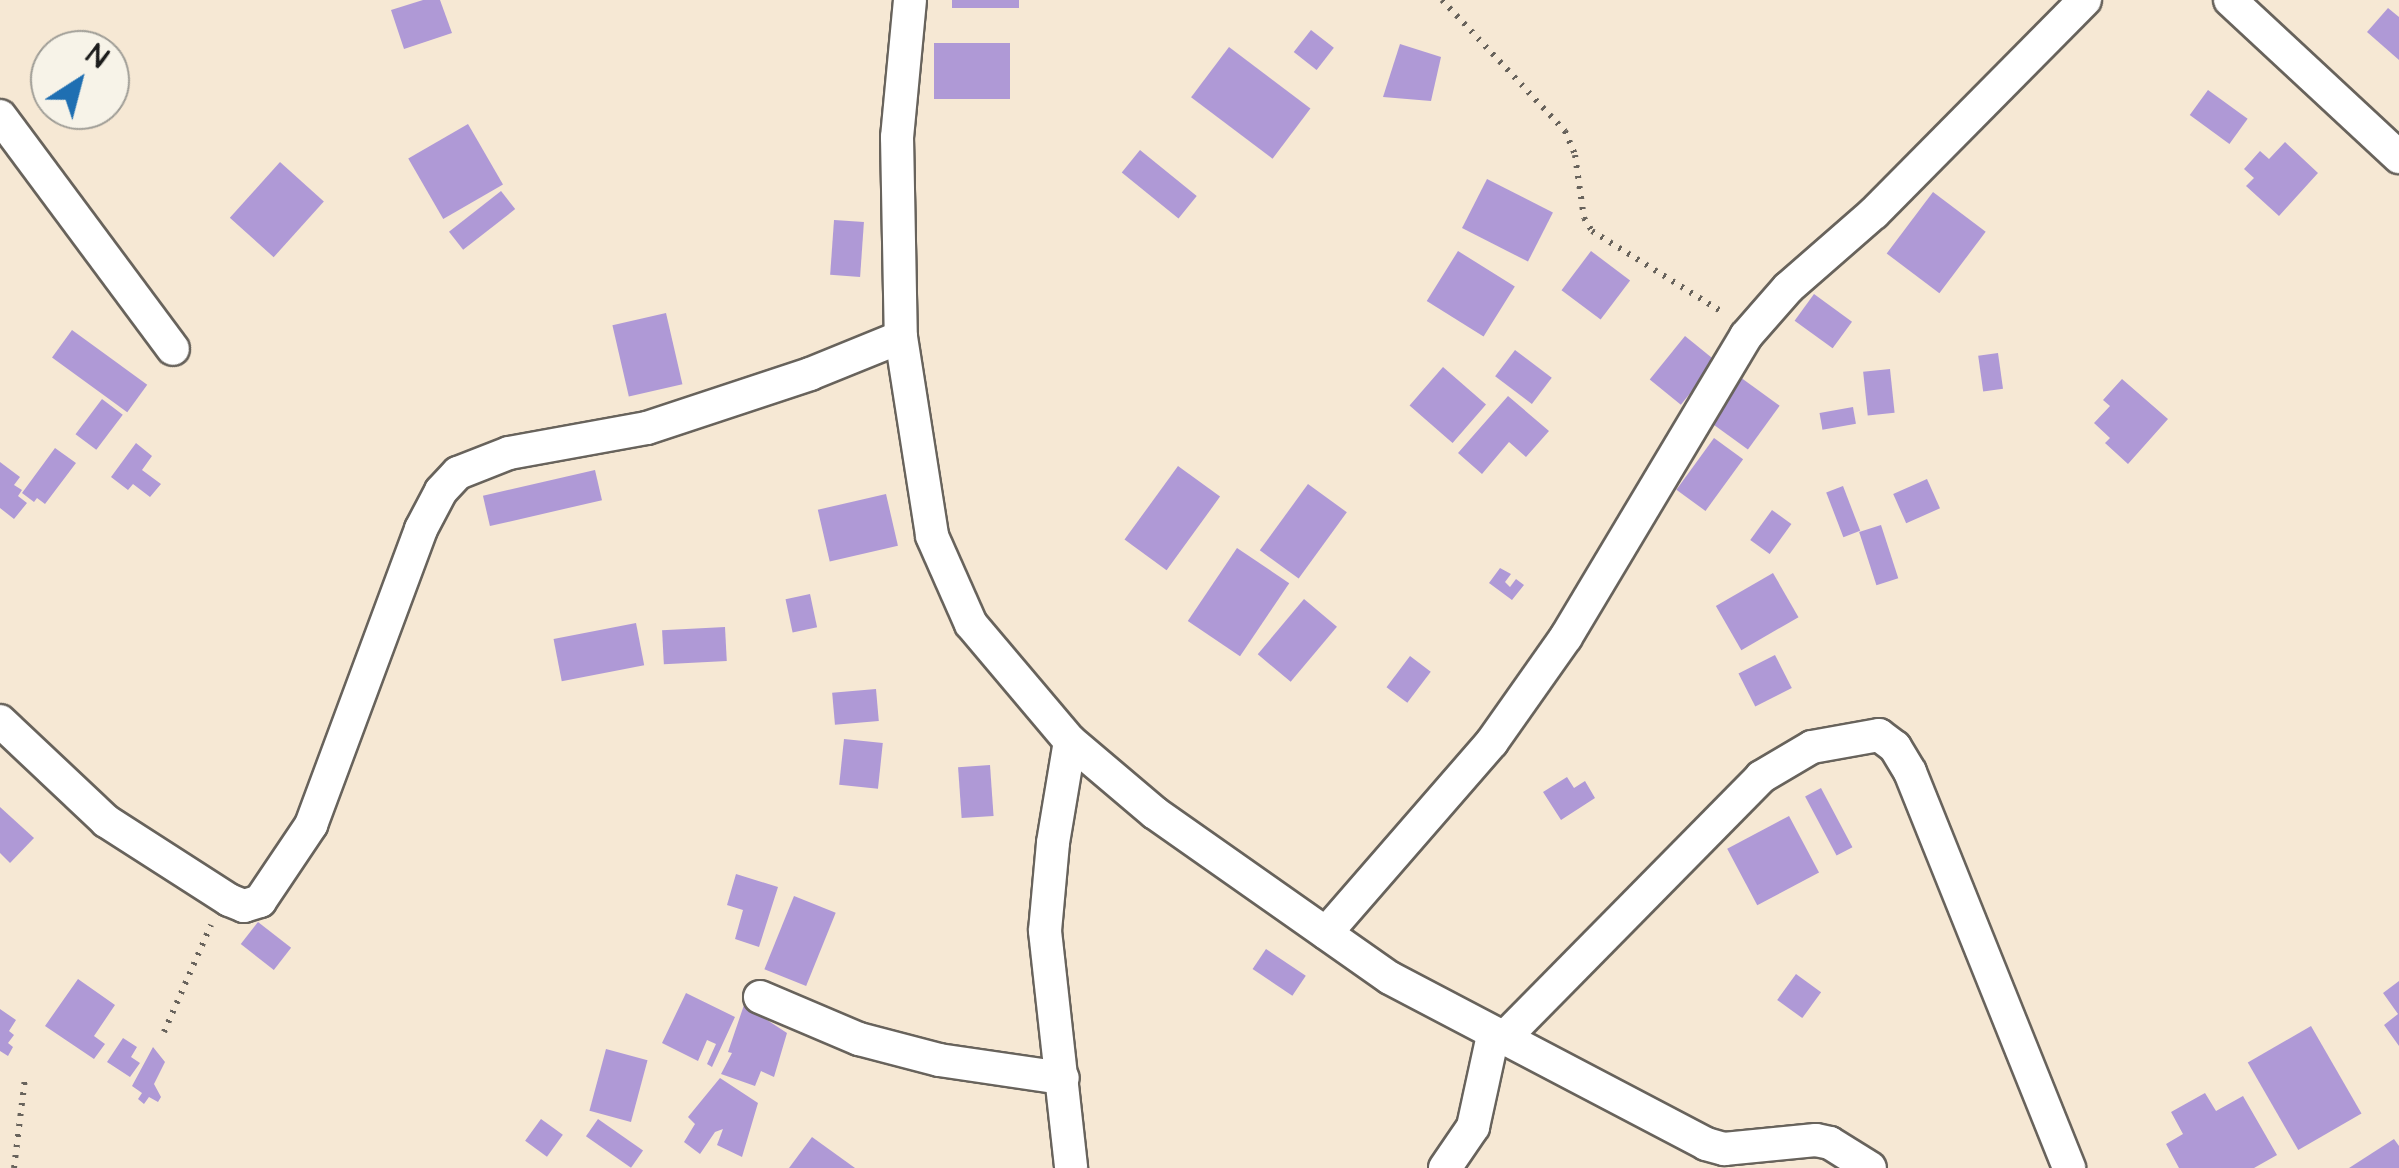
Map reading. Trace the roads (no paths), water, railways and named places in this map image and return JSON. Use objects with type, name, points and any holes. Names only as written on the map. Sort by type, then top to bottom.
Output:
[{"type":"street","points":[[910,0],[897,137],[901,337],[932,536],[971,624],[1070,741],[1155,813],[1390,978],[1706,1144],[1724,1149],[1816,1140],[1830,1143],[1870,1168]]},
{"type":"street","points":[[1326,933],[1492,742],[1566,637],[1648,493],[1751,331],[1788,288],[1874,213],[2084,0]]},
{"type":"street","points":[[2230,0],[2399,156]]},
{"type":"street","points":[[0,116],[173,349]]},
{"type":"street","points":[[0,721],[106,820],[224,896],[244,906],[260,901],[311,825],[421,530],[440,491],[458,473],[509,454],[647,428],[810,374],[901,337]]},
{"type":"street","points":[[1445,1168],[1473,1127],[1498,1037],[1761,777],[1812,747],[1879,735],[1895,746],[1910,772],[2070,1168]]},
{"type":"street","points":[[1070,741],[1052,843],[1045,931],[1071,1168]]},
{"type":"street","points":[[760,997],[860,1039],[908,1052],[1064,1078]]}]
